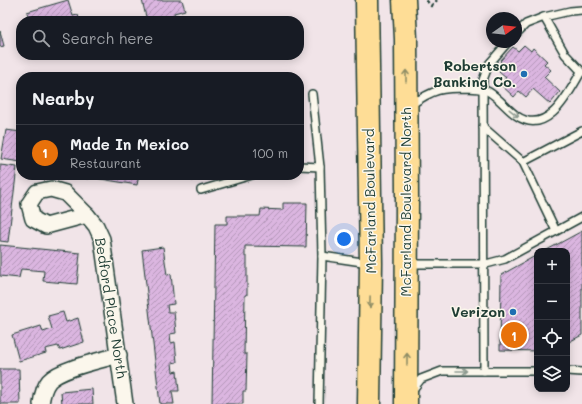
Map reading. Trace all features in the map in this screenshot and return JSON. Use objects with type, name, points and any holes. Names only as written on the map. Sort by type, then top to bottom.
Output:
[{"type":"highway","points":[[359,0],[368,29]]},
{"type":"highway","name":"McFarland Boulevard","points":[[367,0],[371,263],[369,403]]},
{"type":"highway","name":"McFarland Boulevard North","points":[[404,0],[406,39],[406,401]]},
{"type":"highway","points":[[406,39],[418,3],[421,0]]},
{"type":"street","name":"Bedford Place North","points":[[87,215],[96,226],[102,239],[125,404]]},
{"type":"street","points":[[41,404],[42,395],[50,381],[62,373],[119,355]]},
{"type":"lane","points":[[522,28],[526,24],[544,17],[582,10]]},
{"type":"lane","points":[[406,108],[426,94],[445,88],[483,89],[490,92],[518,116],[528,121],[539,120],[552,114],[565,100],[582,72],[565,54],[544,17]]},
{"type":"lane","points":[[484,371],[483,80],[489,64],[503,48]]},
{"type":"lane","points":[[312,94],[320,167],[322,256],[318,404]]},
{"type":"lane","points":[[483,127],[522,162],[556,231]]},
{"type":"lane","points":[[522,162],[582,131]]},
{"type":"lane","points":[[304,166],[320,167]]},
{"type":"lane","points":[[201,190],[235,180]]},
{"type":"lane","points":[[406,264],[484,264],[505,259],[582,217]]},
{"type":"lane","points":[[322,256],[371,263]]},
{"type":"lane","points":[[406,401],[421,378],[442,371],[534,371]]},
{"type":"lane","points":[[570,372],[582,372]]},
{"type":"path","points":[[426,0],[431,6],[436,0]]},
{"type":"building","points":[[68,0],[73,16],[28,16],[27,12]]},
{"type":"building","points":[[142,0],[182,0],[185,10],[174,13],[175,16],[146,16]]},
{"type":"building","points":[[0,31],[4,46],[0,47]]},
{"type":"building","name":"Robertson Banking Co.","points":[[524,45],[531,51],[533,48],[547,61],[544,64],[551,70],[544,77],[560,92],[550,104],[533,89],[526,97],[519,91],[514,97],[500,84],[506,78],[499,72],[504,66],[500,61],[512,48],[518,51]]},
{"type":"building","points":[[6,130],[16,131],[16,161],[1,159]]},
{"type":"building","points":[[0,165],[16,167],[16,175],[8,242],[0,241]]},
{"type":"building","points":[[107,180],[138,180],[137,185]]},
{"type":"building","points":[[283,203],[307,203],[306,247],[245,246],[245,257],[247,257],[244,354],[247,354],[246,391],[243,391],[243,404],[212,404],[215,224],[227,224],[227,216],[260,216],[261,209],[283,210]]},
{"type":"building","points":[[582,231],[582,335],[570,341],[570,248],[551,248]]},
{"type":"building","points":[[0,245],[80,253],[77,284],[43,281],[44,271],[21,269],[19,278],[0,276]]},
{"type":"building","points":[[163,247],[167,275],[171,274],[174,304],[167,305],[168,312],[174,312],[176,333],[170,334],[171,343],[175,342],[177,362],[172,363],[173,372],[177,371],[179,391],[172,391],[174,404],[160,404],[142,250]]},
{"type":"building","points":[[534,257],[534,351],[500,350],[501,275]]},
{"type":"building","points":[[63,312],[66,322],[78,318],[84,342],[60,350],[58,346],[45,349],[46,353],[19,361],[12,335],[41,326],[43,332],[52,329],[48,316]]},
{"type":"building","points":[[0,369],[19,369],[20,404],[0,404]]},
{"type":"building","points":[[92,389],[93,404],[62,404],[61,392]]},
{"type":"place","name":"Robertson Banking Co.","points":[[524,74]]},
{"type":"place","name":"Verizon","points":[[513,312]]},
{"type":"place","name":"Made In Mexico","points":[[514,335]]}]
